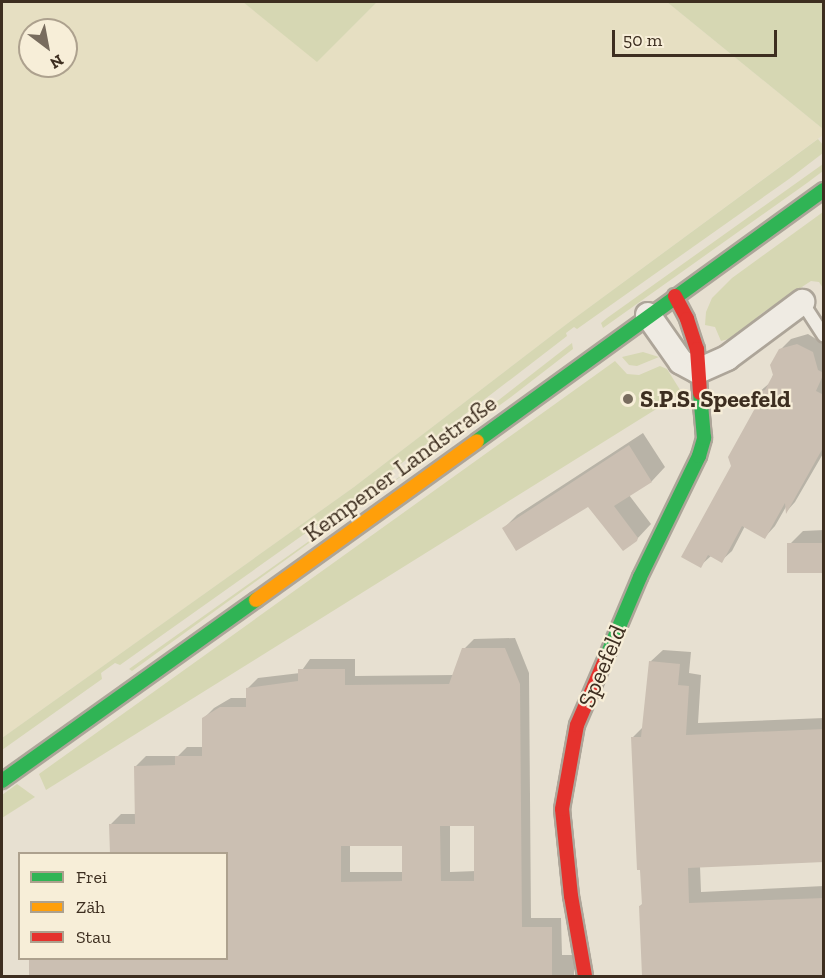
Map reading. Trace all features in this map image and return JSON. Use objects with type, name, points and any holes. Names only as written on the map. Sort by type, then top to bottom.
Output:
[{"type":"street","name":"Kempener Landstraße","points":[[2,781],[388,506],[648,315],[824,190]]},
{"type":"street","name":"Speefeld","points":[[585,976],[571,896],[562,809],[577,725],[640,577],[699,456],[704,438],[703,397],[697,349],[687,319],[675,296]]},
{"type":"street","points":[[648,315],[681,362],[698,371],[727,358],[802,302]]},
{"type":"lane","points":[[802,302],[824,336]]},
{"type":"shaded area","points":[[2,2],[243,2],[317,61],[377,2],[667,2],[823,129],[823,135],[568,323],[354,487],[2,738]]},
{"type":"green space","points":[[243,2],[377,2],[317,62]]},
{"type":"green space","points":[[667,2],[823,2],[823,129]]},
{"type":"green space","points":[[818,139],[823,145],[823,153],[789,179],[577,329],[574,327],[566,333],[567,336],[372,486],[120,665],[115,663],[101,673],[102,679],[2,750],[2,738],[354,487],[568,323]]},
{"type":"green space","points":[[823,164],[823,171],[807,183],[603,328],[601,323],[607,318]]},
{"type":"green space","points":[[823,212],[823,288],[819,282],[811,281],[761,314],[737,337],[721,341],[715,327],[705,325],[706,312],[712,298],[732,278]]},
{"type":"green space","points":[[572,343],[573,349],[511,397],[132,671],[129,669],[402,475]]},
{"type":"green space","points":[[643,352],[659,357],[637,366],[629,365],[622,357]]},
{"type":"green space","points":[[615,361],[627,374],[639,375],[660,366],[667,369],[682,393],[46,790],[39,774]]},
{"type":"green space","points":[[17,784],[35,797],[2,818],[2,795]]},
{"type":"building","points":[[797,344],[813,352],[818,370],[824,373],[816,391],[824,395],[824,446],[786,514],[785,503],[765,539],[742,526],[722,563],[708,555],[701,568],[681,557],[731,466],[728,457],[759,401],[757,392],[765,390],[773,375],[770,365],[779,349]]},
{"type":"building","points":[[629,445],[652,482],[614,506],[638,538],[637,541],[623,551],[588,507],[516,551],[502,528]]},
{"type":"building","points":[[787,543],[824,543],[824,573],[787,573]]},
{"type":"building","points":[[462,648],[505,648],[520,684],[522,927],[552,927],[552,976],[29,976],[29,960],[228,960],[228,852],[110,852],[109,824],[135,824],[134,766],[175,765],[175,756],[202,756],[202,718],[220,707],[246,707],[246,688],[298,681],[298,669],[345,669],[345,685],[449,684]],"holes":[[[440,826],[474,826],[474,881],[441,881]],[[341,846],[402,846],[402,881],[341,882]]]},
{"type":"building","points":[[649,661],[680,664],[678,685],[689,686],[686,735],[824,729],[824,862],[688,868],[689,903],[824,898],[824,976],[642,976],[639,906],[642,905],[640,870],[637,870],[631,737],[641,737]]},
{"type":"traffic: fast","points":[[477,441],[824,190]]},
{"type":"traffic: fast","points":[[605,660],[640,577],[699,456],[704,438],[700,393]]},
{"type":"traffic: fast","points":[[2,781],[256,600]]},
{"type":"traffic: slow","points":[[256,600],[477,441]]},
{"type":"traffic: jam","points":[[675,296],[687,319],[697,349],[700,393]]},
{"type":"traffic: jam","points":[[585,976],[571,896],[562,809],[577,725],[605,660]]},
{"type":"place","name":"S.P.S. Speefeld","points":[[628,399]]}]
